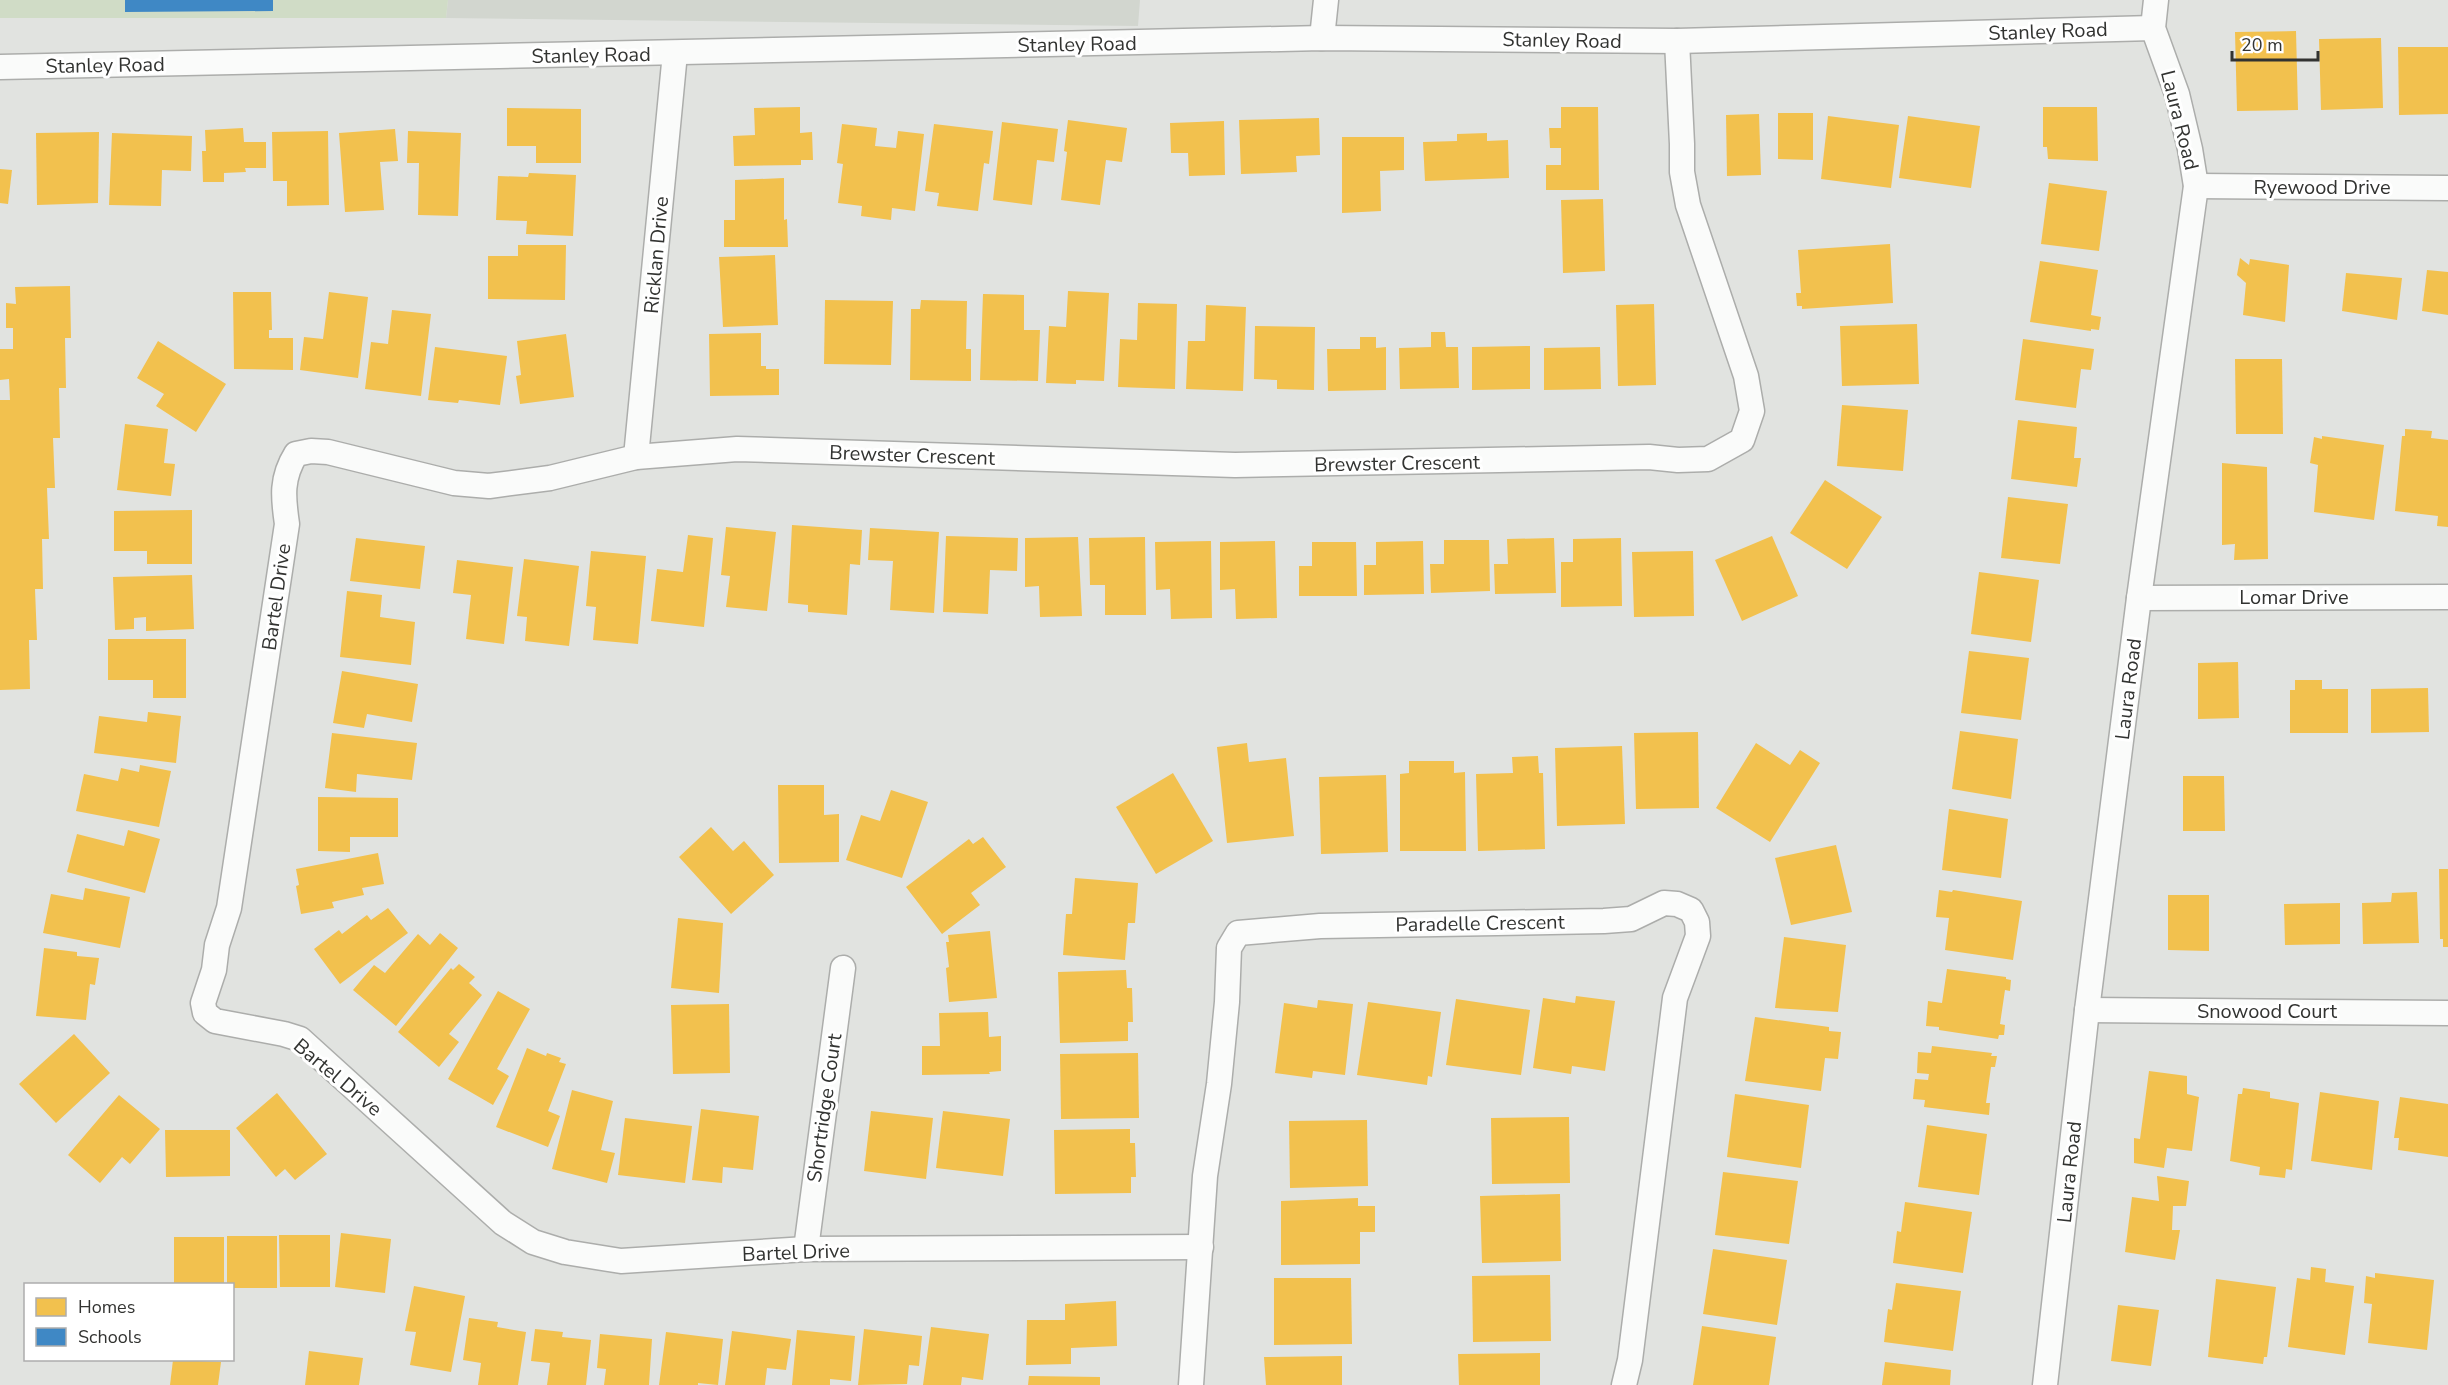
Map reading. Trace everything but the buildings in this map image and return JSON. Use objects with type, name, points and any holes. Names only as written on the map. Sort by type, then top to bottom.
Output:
[{"type":"street","points":[[1322,38],[1326,0]]},
{"type":"street","name":"Laura Road","points":[[2045,1385],[2087,1010],[2139,598],[2196,186],[2177,94],[2153,28],[2156,0]]},
{"type":"street","name":"Stanley Road","points":[[0,67],[1322,38],[1677,41],[2153,28]]},
{"type":"street","name":"Brewster Crescent","points":[[636,457],[737,449],[1235,465],[1648,457],[1678,460],[1708,459],[1742,440],[1752,411],[1746,376],[1688,205],[1682,172],[1677,41]]},
{"type":"street","name":"Ricklan Drive","points":[[636,457],[675,53]]},
{"type":"street","name":"Ryewood Drive","points":[[2196,186],[2448,188]]},
{"type":"street","name":"Bartel Drive","points":[[636,457],[550,478],[489,486],[454,483],[328,452],[310,451],[296,454],[286,470],[284,491],[287,524],[230,908],[203,1003],[205,1013],[216,1021],[300,1039],[503,1223],[533,1242],[565,1252],[621,1261],[806,1249],[1201,1247]]},
{"type":"street","name":"Lomar Drive","points":[[2139,598],[2448,597]]},
{"type":"street","name":"Paradelle Crescent","points":[[1191,1385],[1205,1176],[1219,1084],[1227,1002],[1229,948],[1238,933],[1320,926],[1604,921],[1630,919],[1664,903],[1677,904],[1691,910],[1697,922],[1698,936],[1675,998],[1630,1360],[1624,1385]]},
{"type":"street","name":"Shortridge Court","points":[[806,1249],[843,968]]},
{"type":"street","name":"Snowood Court","points":[[2087,1010],[2448,1013]]},
{"type":"shaded area","points":[[448,0],[1140,0],[1138,26],[446,18]]},
{"type":"green space","points":[[0,0],[448,0],[446,18],[0,18]]}]
